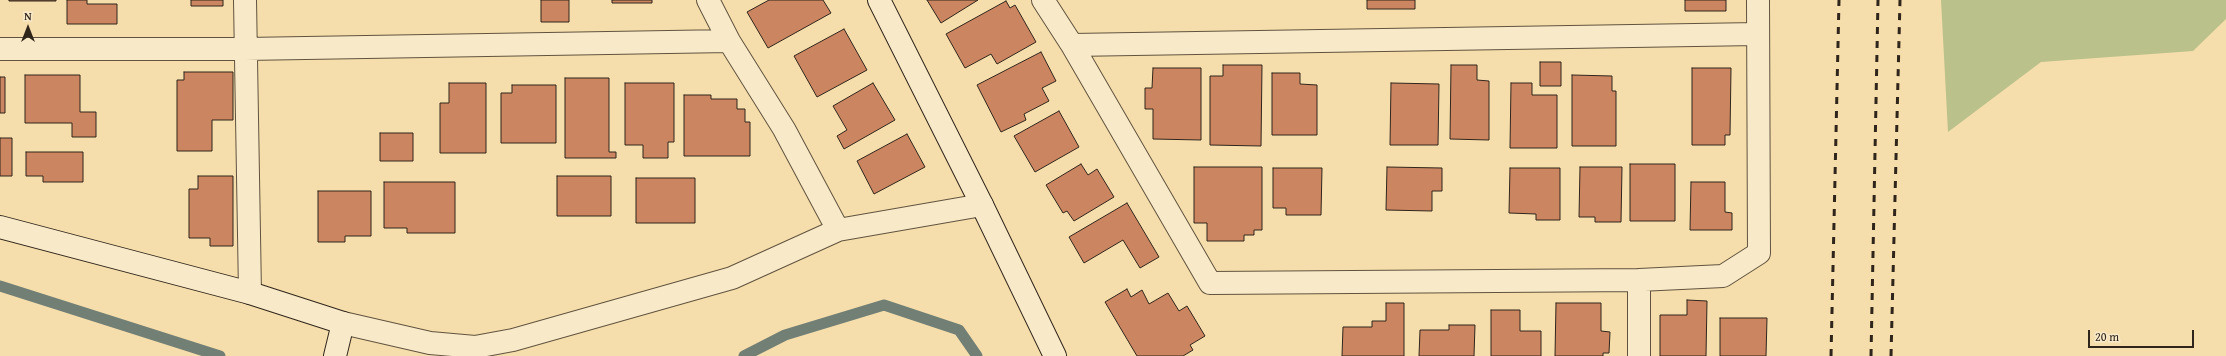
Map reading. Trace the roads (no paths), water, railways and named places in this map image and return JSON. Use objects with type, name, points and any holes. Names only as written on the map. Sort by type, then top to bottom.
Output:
[{"type":"street","points":[[245,0],[250,293]]},
{"type":"street","points":[[708,0],[729,41],[784,129],[838,230]]},
{"type":"street","points":[[879,0],[982,205],[1055,356]]},
{"type":"street","points":[[1043,0],[1072,45],[1210,283],[1640,280],[1723,276],[1758,253],[1758,0]]},
{"type":"street","points":[[1072,45],[1757,34]]},
{"type":"street","points":[[0,49],[245,49],[729,41]]},
{"type":"street","points":[[0,227],[250,293],[343,323],[430,343],[475,347],[513,340],[732,278],[838,230],[982,205]]},
{"type":"street","points":[[1639,356],[1640,280]]},
{"type":"street","points":[[334,356],[343,323]]},
{"type":"waterway","points":[[0,286],[220,356]]},
{"type":"waterway","points":[[744,356],[785,335],[884,305],[959,330],[977,356]]},
{"type":"railway","points":[[1831,356],[1839,0]]},
{"type":"railway","points":[[1871,356],[1878,0]]},
{"type":"railway","points":[[1891,356],[1900,0]]}]
